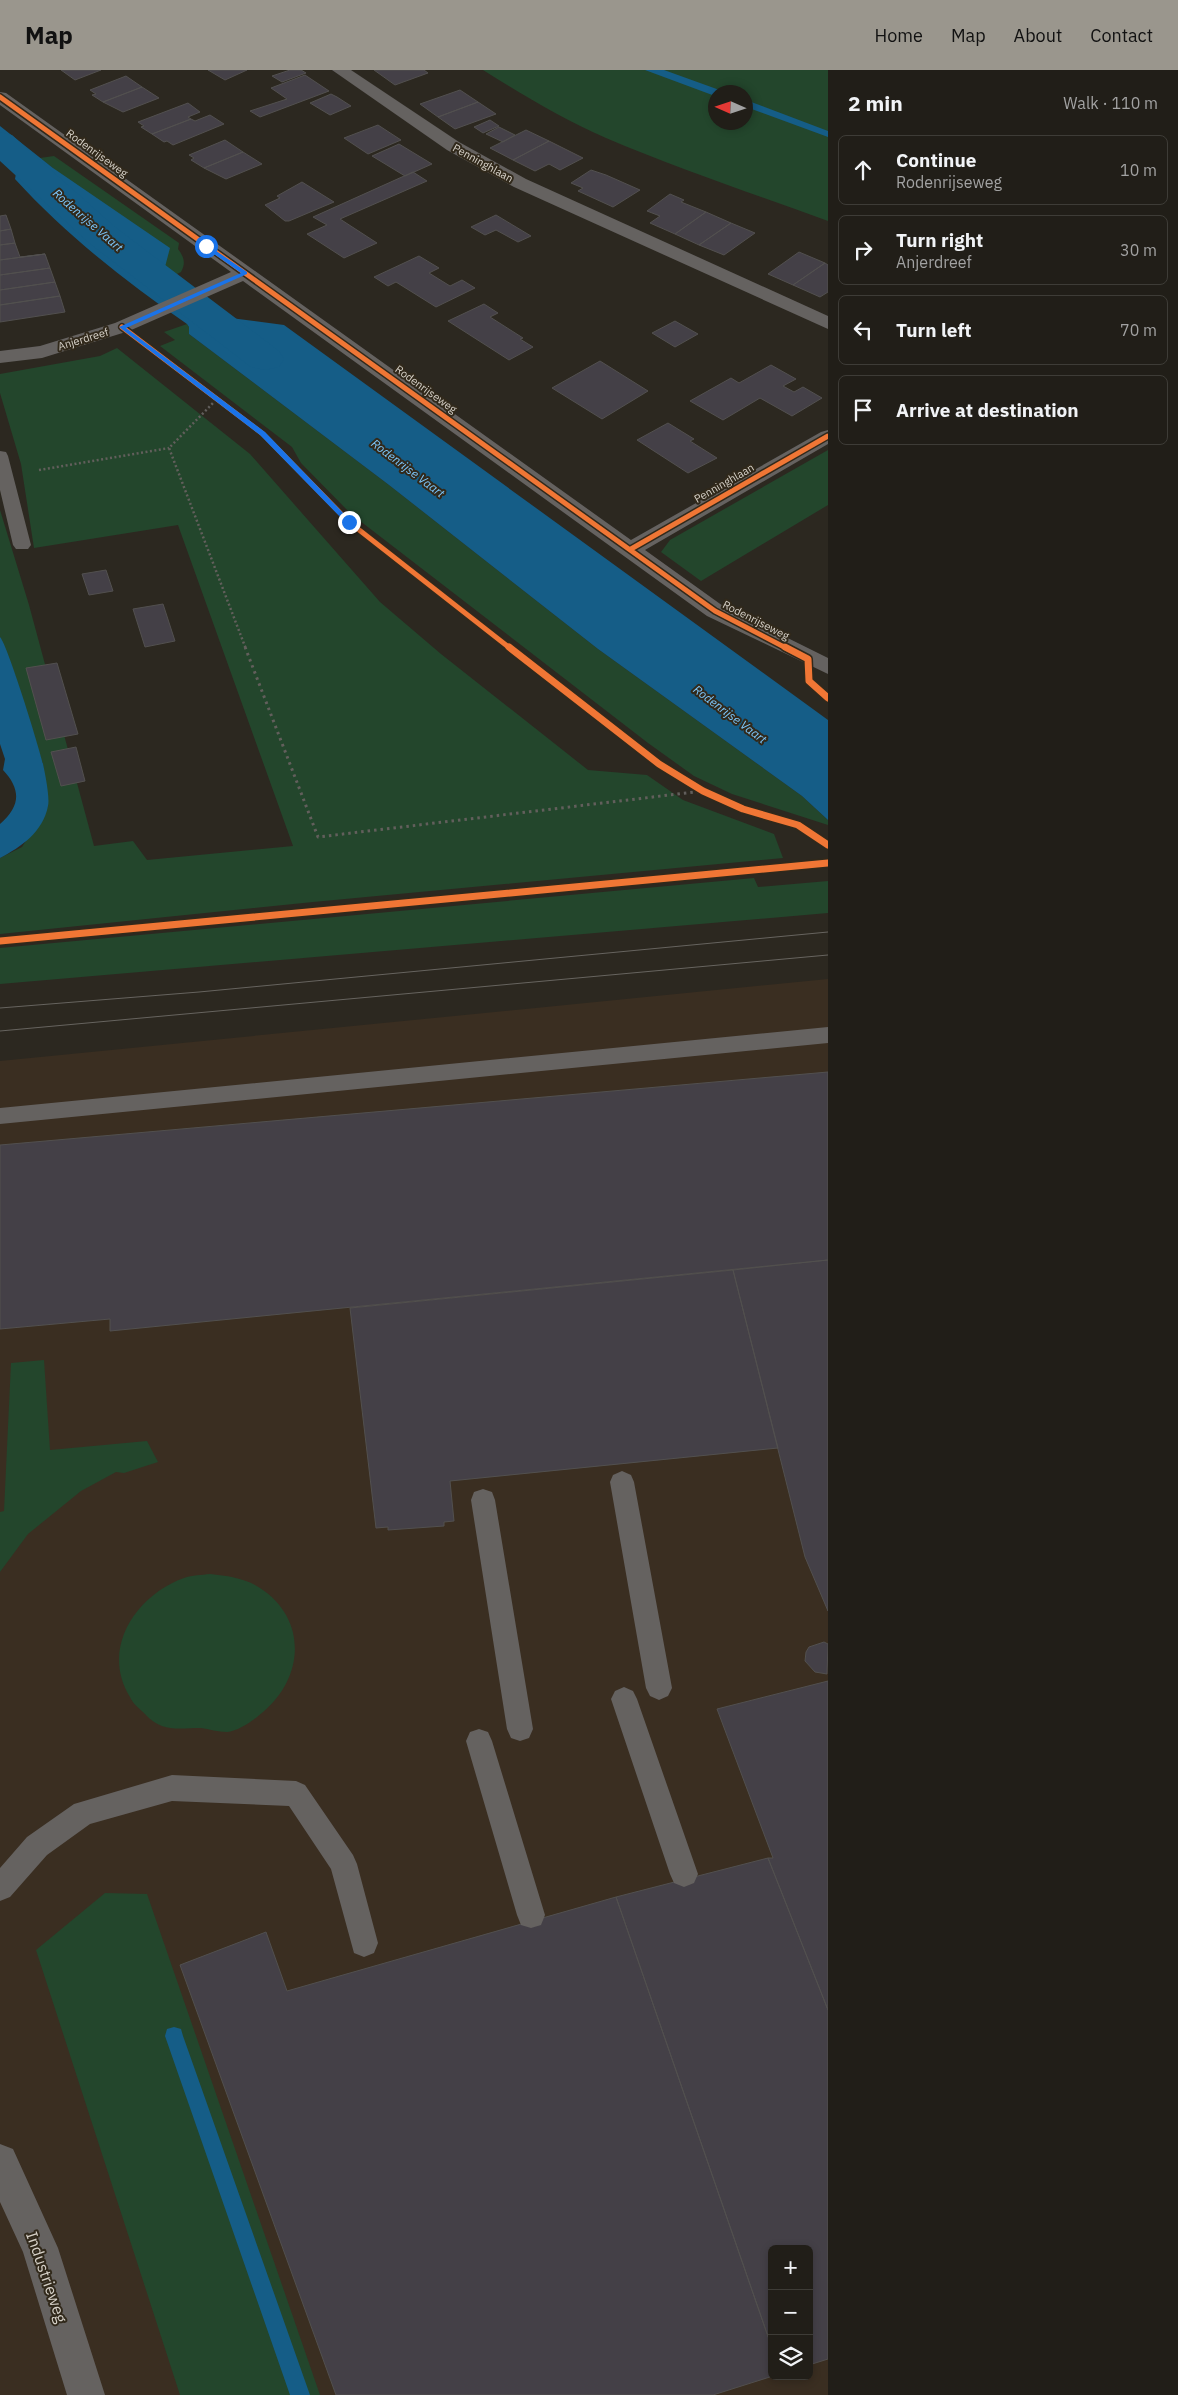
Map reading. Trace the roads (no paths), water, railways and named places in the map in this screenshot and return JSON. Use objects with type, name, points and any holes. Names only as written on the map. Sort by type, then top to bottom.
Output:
[{"type":"street","name":"Penninghlaan","points":[[340,70],[453,146],[520,183],[828,323]]},
{"type":"street","name":"Rodenrijseweg","points":[[0,97],[715,611],[828,667]]},
{"type":"street","name":"Anjerdreef","points":[[0,357],[42,352],[122,327],[245,273]]},
{"type":"street","name":"Penninghlaan","points":[[631,549],[828,436]]},
{"type":"street","name":"Industrieweg","points":[[0,2162],[40,2248],[86,2395]]},
{"type":"lane","points":[[0,456],[22,546]]},
{"type":"lane","points":[[0,1116],[828,1035]]},
{"type":"lane","points":[[622,1482],[659,1688]]},
{"type":"lane","points":[[483,1500],[520,1729]]},
{"type":"lane","points":[[624,1699],[684,1874]]},
{"type":"lane","points":[[479,1741],[531,1915]]},
{"type":"lane","points":[[0,1888],[37,1846],[83,1813],[172,1788],[296,1794],[343,1864],[364,1944]]},
{"type":"water","points":[[645,70],[664,70],[708,86],[708,93]]},
{"type":"water","points":[[753,103],[828,131],[828,137],[753,110]]},
{"type":"water","points":[[0,126],[53,168],[170,248],[161,282],[207,315],[284,325],[828,720],[828,820],[802,796],[598,649],[389,485],[189,334],[187,324],[97,256],[34,200],[15,179],[17,168],[7,159],[0,158]]},
{"type":"water","points":[[0,637],[16,677],[36,738],[45,773],[48,806],[41,824],[30,838],[0,858],[0,824],[12,811],[16,797],[13,784],[3,770],[5,759],[0,744]]},
{"type":"waterway","name":"Rodenrijse Vaart","points":[[0,142],[102,235],[265,359]]},
{"type":"waterway","points":[[174,2036],[300,2395]]},
{"type":"tram line","points":[[0,1008],[199,992],[828,932]]},
{"type":"tram line","points":[[0,1031],[828,955]]}]
